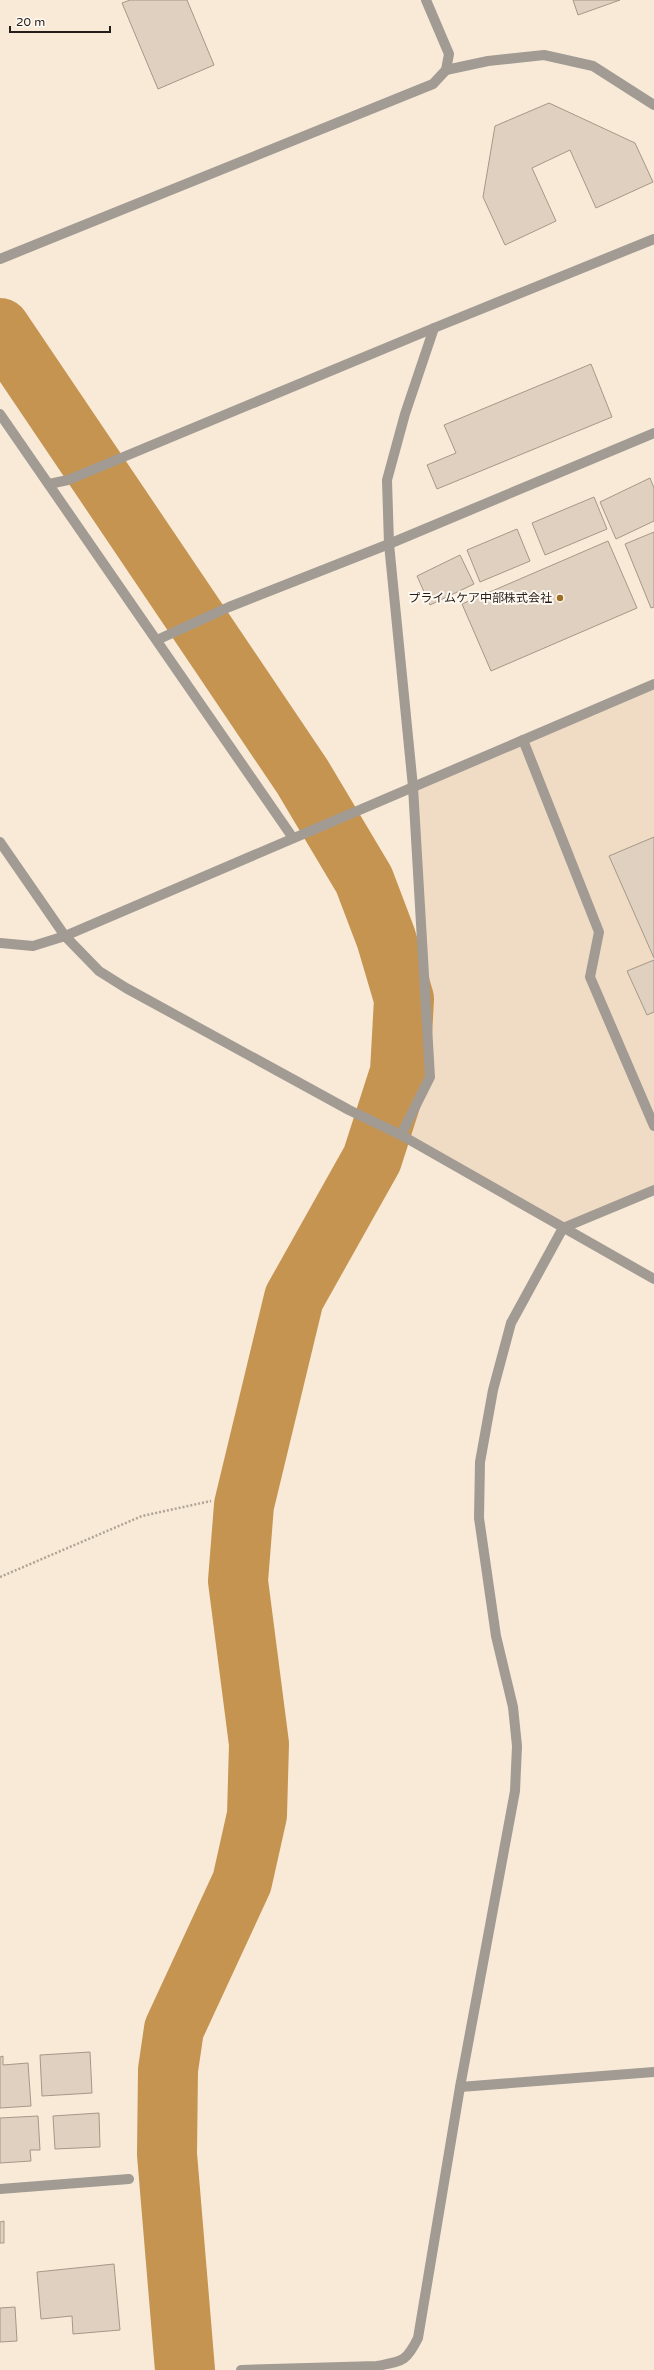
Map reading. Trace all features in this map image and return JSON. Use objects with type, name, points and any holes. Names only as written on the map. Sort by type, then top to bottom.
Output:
[{"type":"street","points":[[0,259],[433,84],[446,70],[449,54],[426,0]]},
{"type":"street","points":[[446,70],[488,61],[544,54],[593,66],[654,106]]},
{"type":"street","points":[[49,484],[68,480],[117,458],[654,239]]},
{"type":"street","points":[[400,1134],[430,1076],[413,787],[389,544],[387,480],[405,414],[434,328]]},
{"type":"street","points":[[0,414],[294,838]]},
{"type":"street","points":[[157,640],[230,607],[389,544],[654,433]]},
{"type":"street","points":[[0,943],[33,946],[65,936],[304,833],[356,813],[413,787],[654,684]]},
{"type":"street","points":[[523,740],[599,932],[590,977],[653,1123]]},
{"type":"street","points":[[0,842],[65,936],[98,971],[126,988],[349,1110],[400,1134],[654,1279]]},
{"type":"street","points":[[241,2370],[377,2366],[396,2363],[409,2356],[418,2338],[424,2316],[460,2087],[515,1791],[517,1746],[513,1707],[496,1636],[479,1518],[480,1462],[494,1390],[511,1323],[563,1228],[654,1190]]},
{"type":"street","points":[[460,2087],[654,2072]]},
{"type":"street","points":[[0,2190],[129,2179]]},
{"type":"path","points":[[0,1577],[142,1516],[211,1500]]},
{"type":"shaded area","points":[[654,684],[654,1190],[563,1228],[401,1135],[430,1076],[413,787]]},
{"type":"building","points":[[130,0],[187,0],[214,65],[158,89],[122,3]]},
{"type":"building","points":[[573,0],[620,0],[578,15]]},
{"type":"building","points":[[549,103],[635,143],[653,182],[596,208],[570,150],[532,168],[556,221],[505,245],[483,197],[495,126]]},
{"type":"building","points":[[591,364],[612,417],[437,489],[427,465],[456,453],[444,425]]},
{"type":"building","points":[[650,478],[654,488],[654,521],[616,539],[600,502]]},
{"type":"building","points":[[594,497],[607,529],[545,555],[532,523]]},
{"type":"building","points":[[517,529],[530,561],[480,582],[467,550]]},
{"type":"building","points":[[654,532],[654,607],[651,608],[625,544]]},
{"type":"building","points":[[608,541],[637,608],[491,671],[462,604]]},
{"type":"building","points":[[460,555],[474,584],[430,605],[417,576]]},
{"type":"building","points":[[654,837],[654,958],[609,856]]},
{"type":"building","points":[[654,960],[654,1012],[647,1015],[627,971]]},
{"type":"building","points":[[90,2052],[92,2093],[42,2096],[40,2055]]},
{"type":"building","points":[[3,2056],[3,2065],[28,2063],[31,2106],[0,2108],[0,2057]]},
{"type":"building","points":[[99,2113],[100,2147],[55,2149],[53,2116]]},
{"type":"building","points":[[38,2116],[40,2150],[30,2150],[31,2161],[0,2163],[0,2118]]},
{"type":"building","points":[[4,2221],[4,2243],[0,2243],[0,2222]]},
{"type":"building","points":[[114,2264],[120,2330],[73,2334],[72,2316],[41,2319],[37,2272]]},
{"type":"building","points":[[15,2307],[17,2341],[0,2342],[0,2308]]},
{"type":"waterway","points":[[0,328],[302,776],[364,880],[386,938],[404,999],[400,1072],[372,1159],[294,1298],[244,1505],[238,1581],[259,1744],[257,1815],[242,1882],[174,2029],[168,2070],[167,2154],[185,2370]]},
{"type":"place","name":"プライムケア中部株式会社","points":[[560,598]]}]
